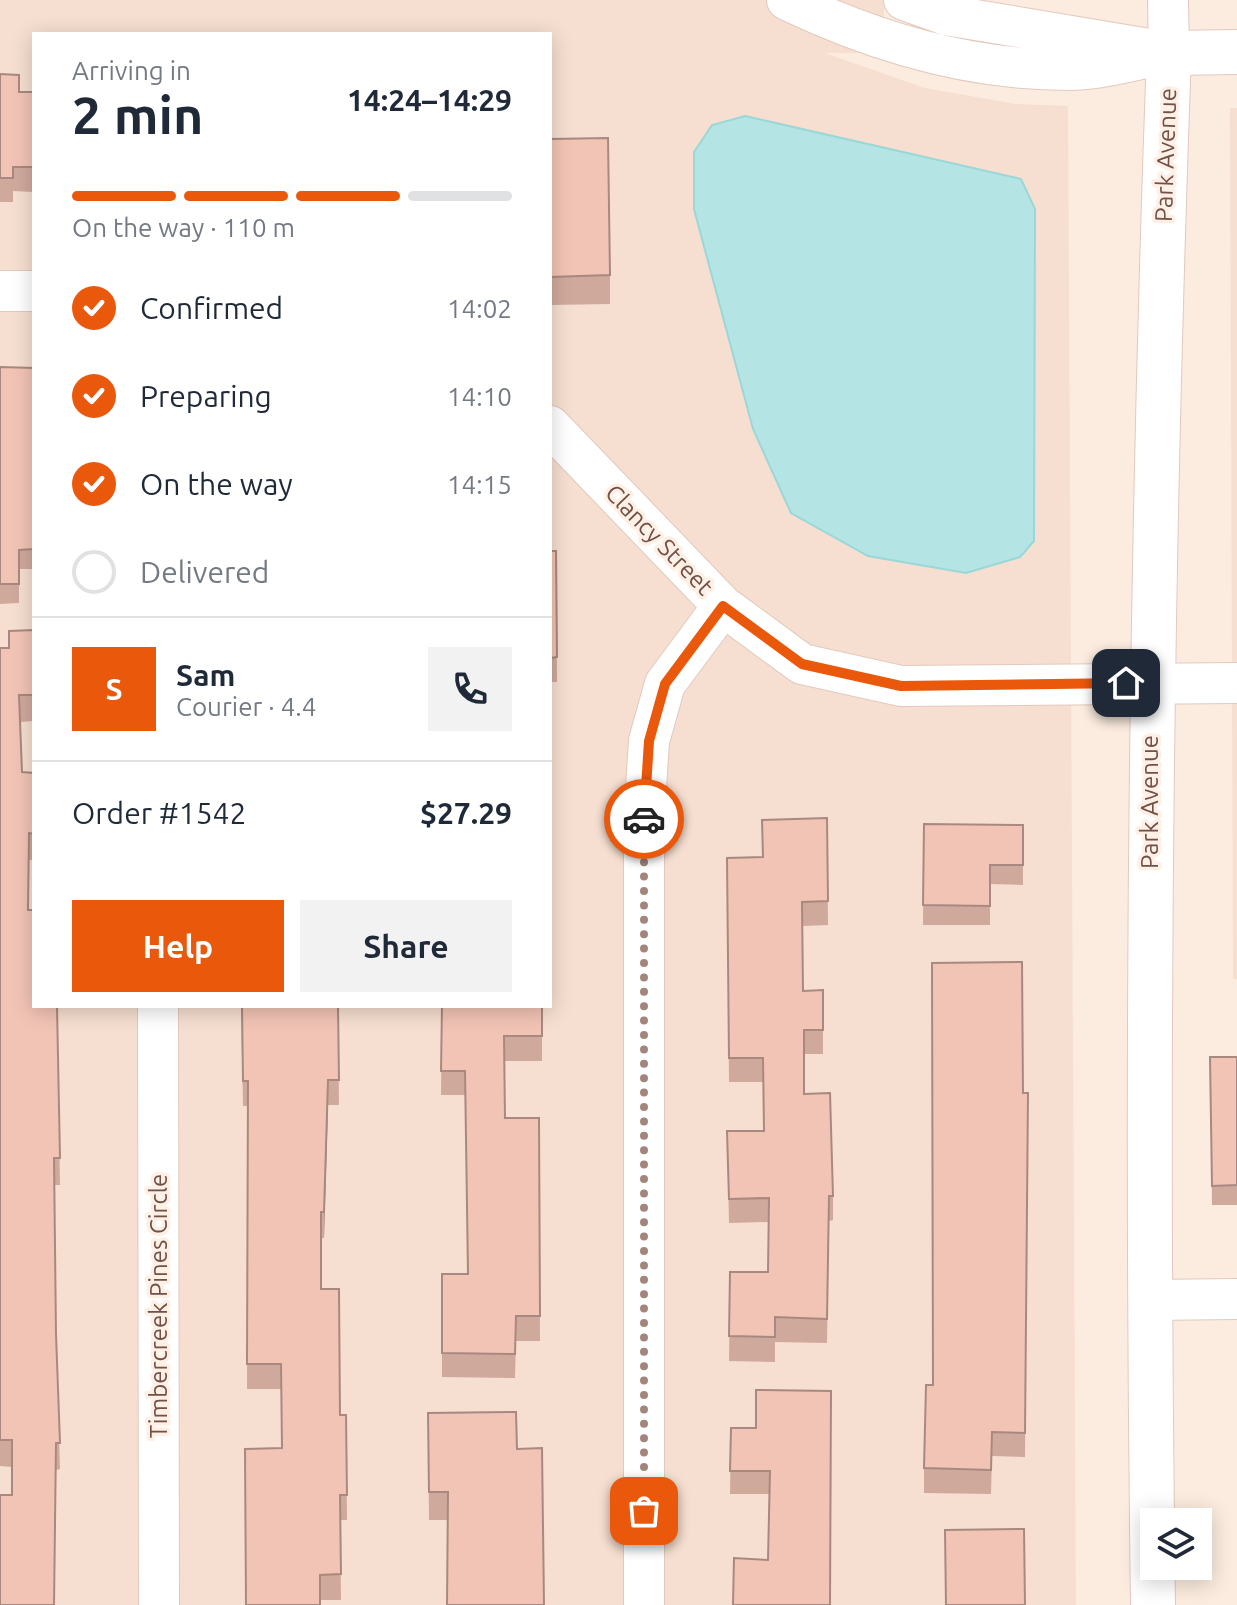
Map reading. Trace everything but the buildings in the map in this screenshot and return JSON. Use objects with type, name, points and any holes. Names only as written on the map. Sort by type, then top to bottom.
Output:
[{"type":"street","points":[[787,0],[853,31],[962,62],[1074,70],[1169,53],[1237,52]]},
{"type":"street","points":[[904,0],[946,15],[1087,36],[1169,53]]},
{"type":"street","name":"Park Avenue","points":[[1153,1605],[1149,1300],[1151,684],[1168,0]]},
{"type":"street","points":[[0,291],[32,291]]},
{"type":"street","name":"Clancy Street","points":[[552,428],[723,606],[802,664],[901,686],[1237,683]]},
{"type":"street","points":[[644,1605],[644,819],[649,741],[665,684],[723,606]]},
{"type":"street","name":"Timbercreek Pines Circle","points":[[158,1008],[159,1605]]},
{"type":"street","points":[[1149,1300],[1237,1299]]},
{"type":"shaded area","points":[[0,0],[884,0],[884,53],[825,53],[925,88],[1016,104],[1068,106],[1076,1605],[0,1605]]},
{"type":"shaded area","points":[[1230,108],[1237,108],[1237,979],[1233,979]]},
{"type":"water","points":[[745,116],[1021,179],[1035,209],[1034,541],[1020,557],[966,573],[868,556],[791,513],[753,429],[694,209],[694,152],[712,125]]},
{"type":"way so far","points":[[644,819],[644,1511]]},
{"type":"route","points":[[644,819],[649,741],[665,684],[723,606],[802,664],[901,686],[1126,683]]}]
